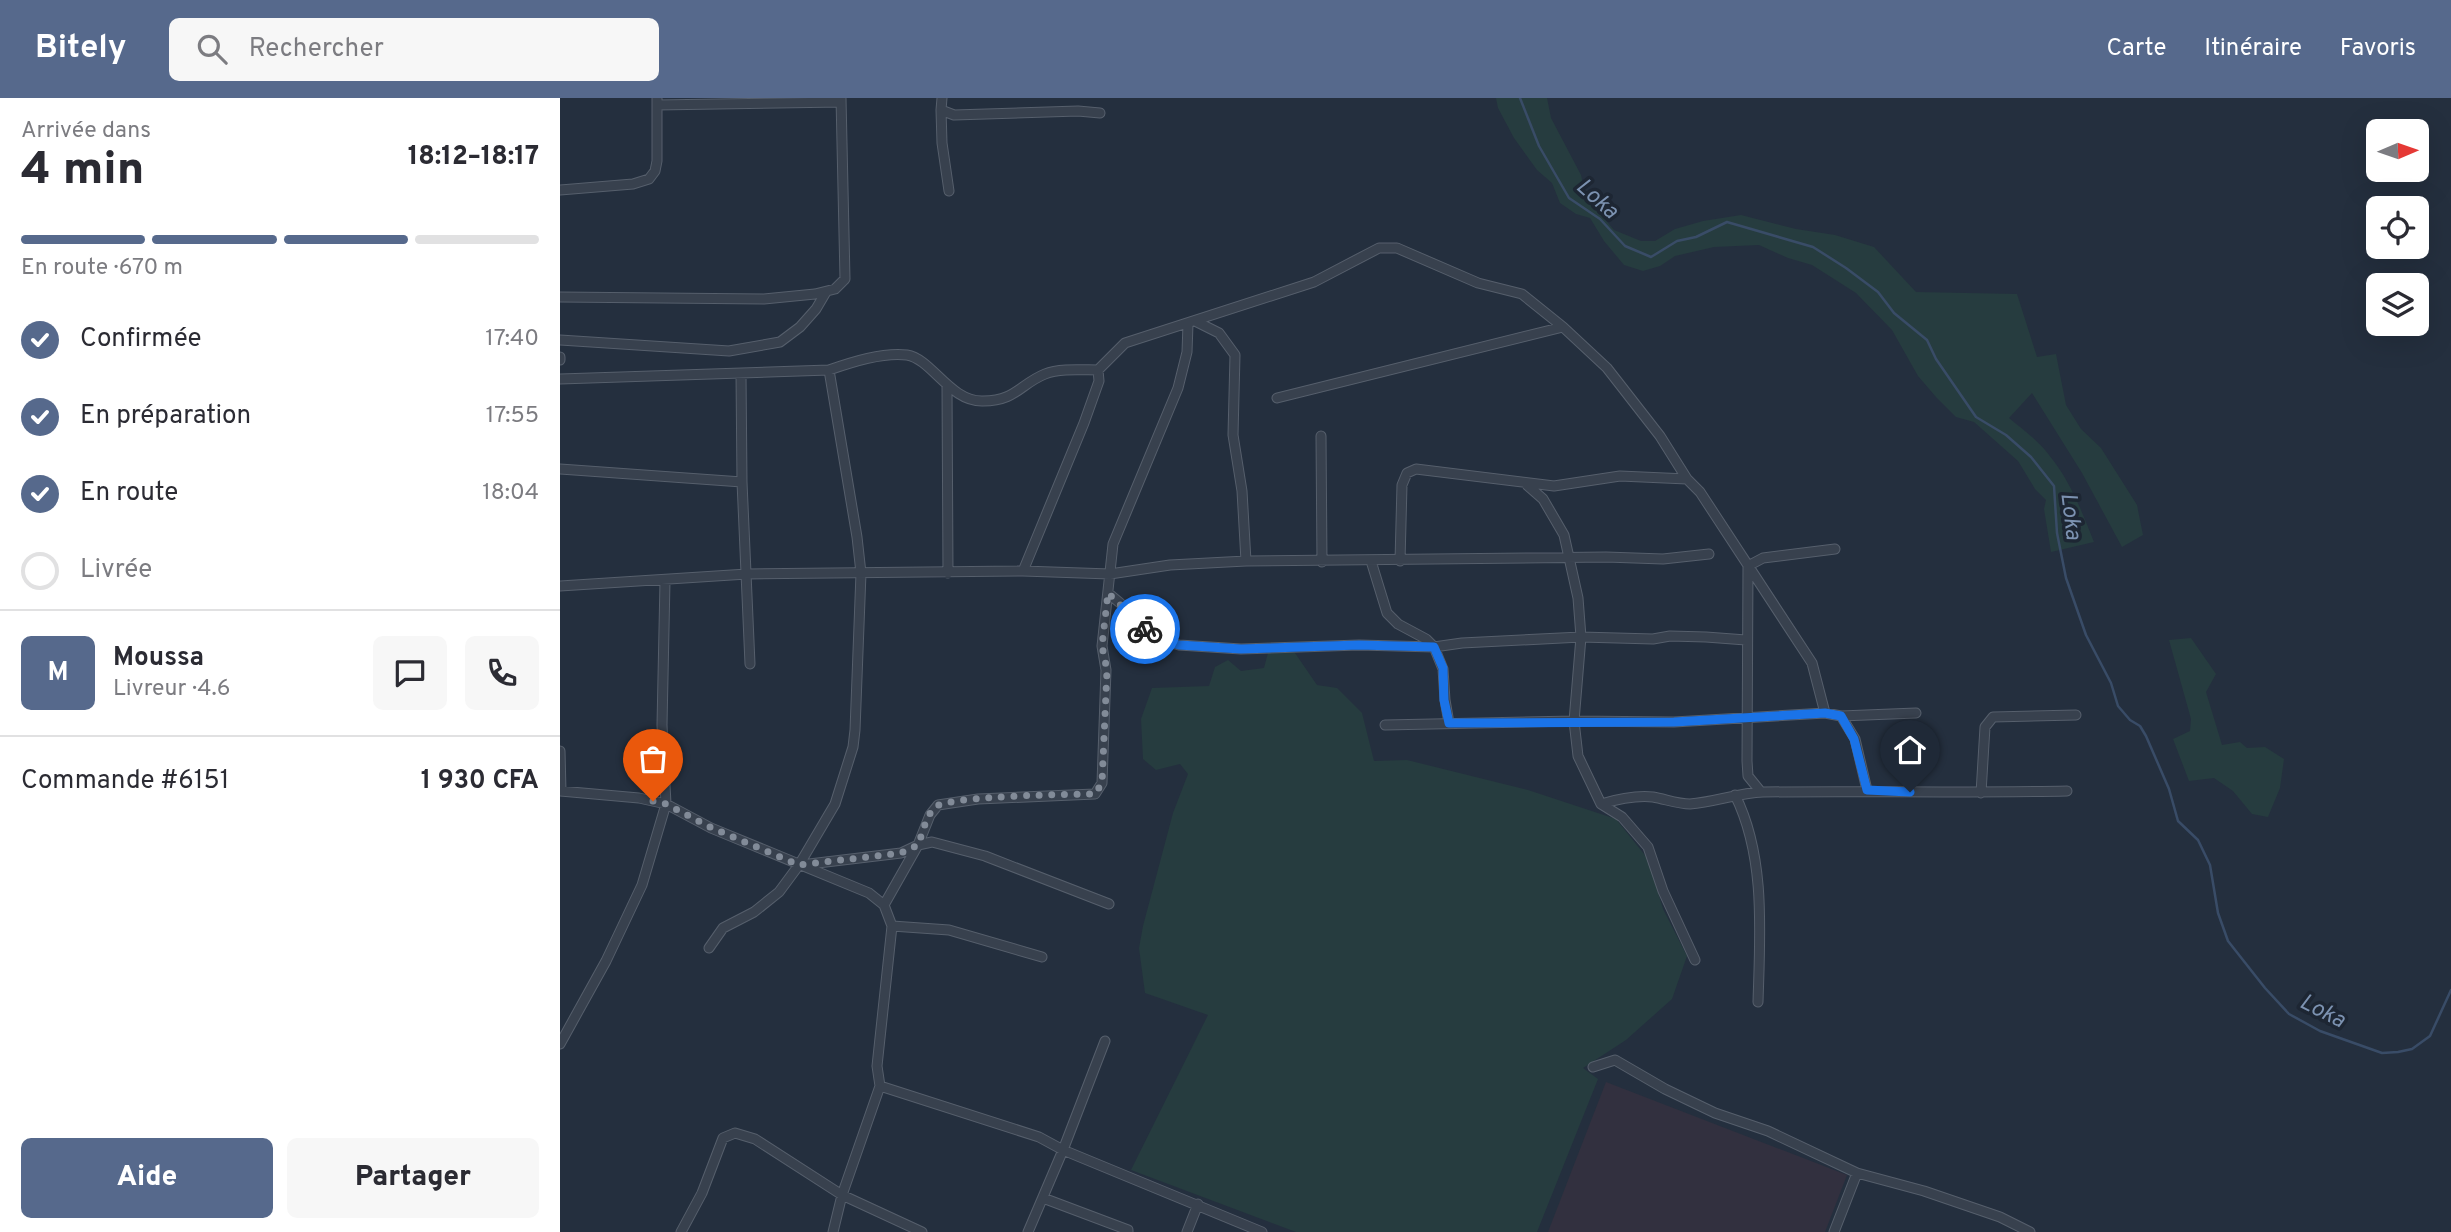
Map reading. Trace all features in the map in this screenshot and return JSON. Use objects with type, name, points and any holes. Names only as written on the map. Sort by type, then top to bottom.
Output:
[{"type":"street","points":[[942,98],[942,143],[949,191]]},
{"type":"street","points":[[560,190],[633,184],[649,179],[657,161],[657,102],[841,100],[845,279],[835,289],[764,299],[560,297]]},
{"type":"street","points":[[941,110],[954,115],[1078,111],[1100,113]]},
{"type":"street","points":[[560,379],[829,370],[864,359],[908,355],[930,368],[947,387],[979,402],[1004,399],[1045,374],[1098,370],[1125,343],[1314,282],[1379,248],[1397,248],[1478,283],[1522,294],[1607,368],[1660,436],[1687,479],[1700,492],[1812,663],[1825,713]]},
{"type":"street","points":[[560,340],[729,351],[780,342],[800,327],[816,309],[826,292]]},
{"type":"street","points":[[1192,323],[1219,333],[1235,355],[1233,435],[1242,491],[1246,561]]},
{"type":"street","points":[[884,905],[918,845],[930,815],[938,805],[978,799],[1095,794],[1102,783],[1107,670],[1102,646],[1113,544],[1178,388],[1192,323]]},
{"type":"street","points":[[1277,398],[1563,327]]},
{"type":"street","points":[[709,948],[723,928],[754,912],[779,892],[799,865],[835,804],[853,747],[861,573],[829,370]]},
{"type":"street","points":[[1023,572],[1084,423],[1099,381],[1098,370]]},
{"type":"street","points":[[741,374],[742,482],[750,664]]},
{"type":"street","points":[[947,387],[948,573]]},
{"type":"street","points":[[1321,436],[1322,562]]},
{"type":"street","points":[[560,469],[742,482]]},
{"type":"street","points":[[1400,561],[1402,485],[1407,472],[1416,470],[1554,486],[1620,476],[1687,479]]},
{"type":"street","points":[[1526,484],[1543,499],[1564,536],[1578,598],[1581,637],[1574,721],[1578,756],[1601,804],[1622,817],[1648,847],[1663,891],[1695,960]]},
{"type":"street","points":[[1748,566],[1763,558],[1835,549]]},
{"type":"street","points":[[560,586],[747,574],[1110,574],[1170,565],[1246,561],[1663,559],[1709,554]]},
{"type":"street","points":[[1371,561],[1387,613],[1398,624],[1426,639],[1434,647],[1443,668],[1444,700],[1449,723]]},
{"type":"street","points":[[1748,566],[1748,776],[1761,792]]},
{"type":"street","points":[[560,1044],[606,961],[642,886],[666,804],[662,725],[665,581]]},
{"type":"street","points":[[1108,593],[1154,638],[1179,645],[1241,649],[1359,645],[1434,647],[1461,643],[1581,637],[1653,639],[1670,636],[1746,640]]},
{"type":"street","points":[[1385,725],[1674,722],[1825,713],[1841,716],[1916,713]]},
{"type":"street","points":[[1981,793],[1985,727],[1993,718],[2076,715]]},
{"type":"street","points":[[1841,716],[1854,739],[1867,790]]},
{"type":"street","points":[[560,751],[561,791],[639,798],[666,804],[712,828],[869,893],[884,905],[892,926],[877,1066],[880,1086],[842,1195],[833,1232]]},
{"type":"street","points":[[1601,804],[1627,797],[1650,797],[1687,804],[1761,792],[1842,794],[1867,790],[1981,793],[2067,791]]},
{"type":"street","points":[[1735,795],[1745,815],[1760,894],[1758,1002]]},
{"type":"street","points":[[799,865],[901,853],[932,842],[985,856],[1109,904]]},
{"type":"street","points":[[892,926],[949,930],[1042,957]]},
{"type":"street","points":[[1028,1232],[1105,1041]]},
{"type":"street","points":[[1593,1067],[1615,1060],[1665,1090],[1715,1113],[1768,1131],[1857,1173],[1924,1191],[1987,1213],[2030,1232]]},
{"type":"street","points":[[880,1086],[1039,1137],[1063,1150],[1262,1232]]},
{"type":"street","points":[[681,1232],[702,1193],[723,1138],[735,1133],[755,1139],[842,1195],[922,1232]]},
{"type":"street","points":[[1834,1232],[1857,1173]]},
{"type":"street","points":[[1043,1198],[1128,1232]]},
{"type":"street","points":[[1187,1232],[1198,1204]]},
{"type":"shaded area","points":[[1606,1082],[1847,1175],[1825,1232],[1548,1232]]},
{"type":"green space","points":[[1496,98],[1547,98],[1551,118],[1581,175],[1586,197],[1614,230],[1641,241],[1655,241],[1675,229],[1703,221],[1741,215],[1796,229],[1835,235],[1874,247],[1916,292],[2017,294],[2037,357],[2056,354],[2066,405],[2081,429],[2101,448],[2137,505],[2143,535],[2122,547],[2082,473],[2032,393],[2009,418],[2040,445],[2063,475],[2094,542],[2051,552],[2044,509],[2046,500],[2035,489],[2018,461],[1974,422],[1956,417],[1918,376],[1892,330],[1856,293],[1812,265],[1759,245],[1714,247],[1675,256],[1660,266],[1643,271],[1624,265],[1604,241],[1590,218],[1576,214],[1560,203],[1552,183],[1537,170],[1514,138],[1498,108]]},
{"type":"green space","points":[[2191,638],[2216,674],[2206,692],[2222,745],[2240,742],[2247,748],[2265,747],[2284,759],[2280,788],[2268,817],[2252,814],[2233,791],[2214,778],[2189,781],[2173,739],[2190,731],[2191,719],[2169,640]]},
{"type":"green space","points":[[1269,649],[1295,653],[1317,685],[1337,688],[1362,713],[1374,761],[1407,760],[1528,790],[1616,819],[1648,859],[1663,909],[1687,956],[1672,999],[1626,1040],[1583,1068],[1598,1079],[1537,1232],[1296,1232],[1131,1170],[1208,1015],[1145,993],[1139,948],[1143,926],[1173,813],[1188,774],[1180,764],[1156,770],[1143,759],[1141,719],[1152,688],[1209,686],[1215,667],[1228,660],[1241,671],[1264,668]]},
{"type":"waterway","name":"Loka","points":[[1520,98],[1539,146],[1569,198],[1600,219],[1625,246],[1651,257],[1677,241],[1696,237],[1727,222],[1813,247],[1878,292],[1894,313],[1927,340],[1936,359],[1976,417],[2006,435],[2031,457],[2054,486],[2057,533],[2066,578],[2086,635],[2111,683],[2118,706],[2130,720],[2140,726],[2146,736],[2169,789],[2178,821],[2198,840],[2210,865],[2218,913],[2228,941],[2289,1014],[2320,1031],[2382,1053],[2398,1052],[2412,1049],[2430,1036],[2451,990]]},
{"type":"way so far","points":[[653,801],[666,804],[712,828],[799,865],[901,853],[918,845],[930,815],[938,805],[978,799],[1095,794],[1102,783],[1107,670],[1102,646],[1108,593],[1145,629]]},
{"type":"route","points":[[1145,629],[1154,638],[1179,645],[1241,649],[1359,645],[1434,647],[1443,668],[1444,700],[1449,723],[1674,722],[1825,713],[1841,716],[1854,739],[1867,790],[1910,792]]}]
